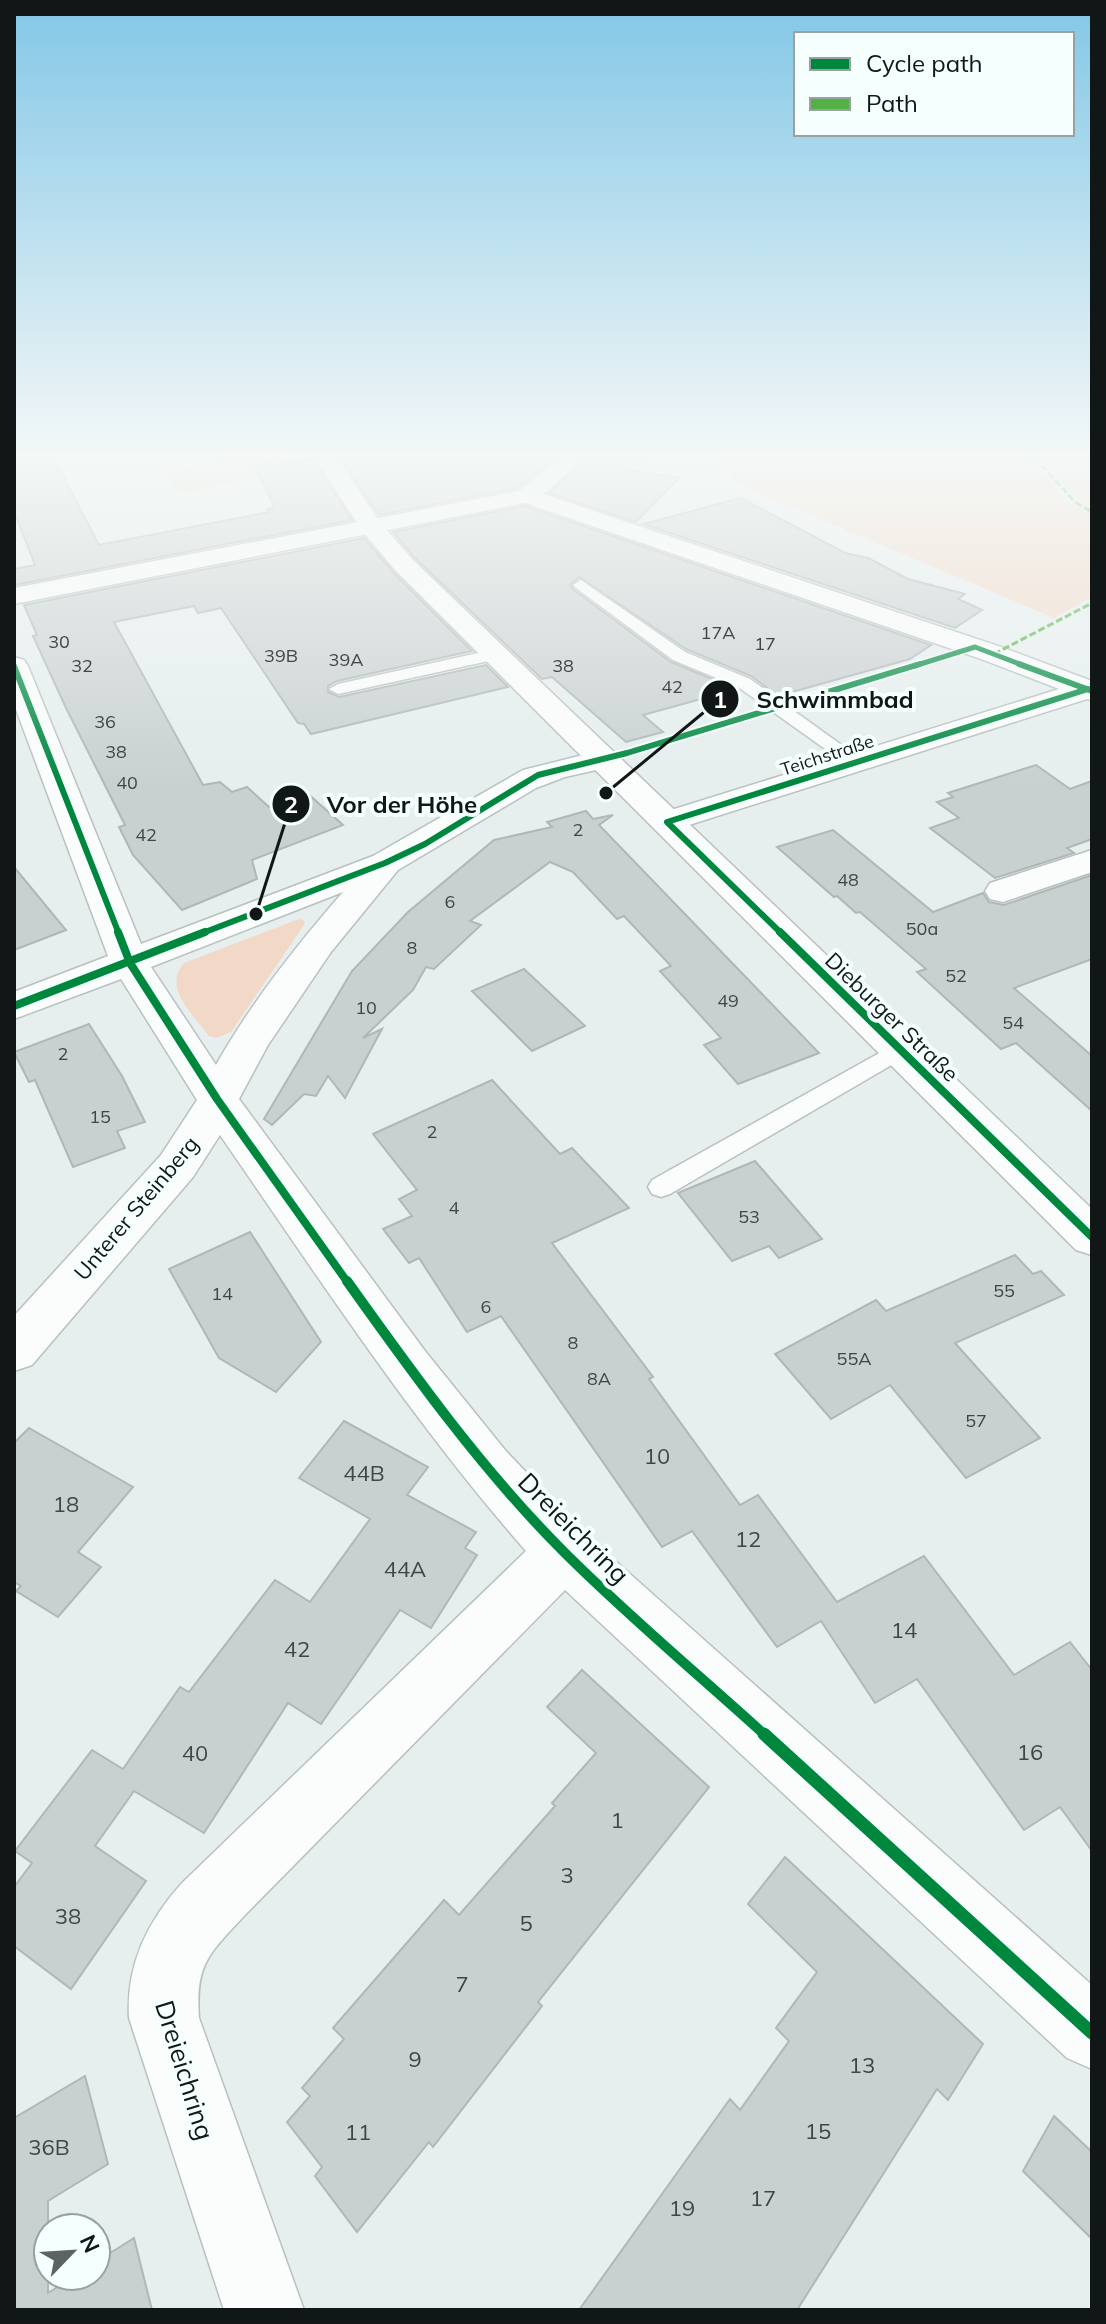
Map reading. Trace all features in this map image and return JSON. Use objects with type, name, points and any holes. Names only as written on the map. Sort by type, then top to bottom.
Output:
[{"type":"street","points":[[14,596],[167,566]]},
{"type":"street","name":"Dieburger Straße","points":[[406,566],[1092,1237]]},
{"type":"street","name":"Teichstraße","points":[[735,566],[994,654],[1090,690]]},
{"type":"street","name":"Dreieichring","points":[[14,666],[130,963],[217,1099],[407,1366],[486,1467],[564,1552],[1092,2033]]},
{"type":"street","name":"Teichstraße","points":[[667,822],[1090,690]]},
{"type":"street","points":[[14,1006],[385,863],[425,844],[521,783],[552,770],[603,759]]},
{"type":"street","points":[[1003,891],[1092,860]]},
{"type":"street","name":"Unterer Steinberg","points":[[14,1350],[177,1166],[267,1017],[318,944],[385,863]]},
{"type":"street","name":"Dreieichring","points":[[264,2310],[164,2018],[160,1991],[168,1956],[185,1929],[220,1892],[564,1552]]},
{"type":"lane","name":"Teichstraße","points":[[581,585],[679,656],[744,683],[856,762]]},
{"type":"lane","points":[[338,689],[496,654]]},
{"type":"lane","points":[[661,1187],[899,1050]]},
{"type":"shaded area","points":[[932,566],[1092,566],[1092,597],[1054,618]]},
{"type":"shaded area","points":[[299,919],[305,921],[304,925],[231,1032],[216,1038],[209,1036],[188,1010],[178,991],[178,972],[184,963]]},
{"type":"building","points":[[27,566],[111,566],[15,585],[14,569]]},
{"type":"building","points":[[220,566],[388,566],[472,651],[337,681],[328,686],[328,692],[339,697],[486,665],[508,687],[311,734],[304,724],[298,723],[221,608],[198,613],[194,606],[114,622],[203,785],[220,782],[232,792],[247,787],[269,807],[307,793],[343,825],[252,860],[257,879],[182,910],[133,855],[119,827],[125,825],[66,708],[33,636],[37,635],[24,605]]},
{"type":"building","points":[[424,566],[702,566],[931,645],[910,659],[778,696],[751,676],[686,649],[579,577],[570,585],[574,590],[671,662],[726,685],[719,694],[643,715],[663,732],[626,742],[552,677],[542,679]]},
{"type":"building","points":[[770,566],[884,566],[908,579],[965,594],[958,599],[982,610],[955,628]]},
{"type":"building","points":[[1036,765],[1070,789],[1092,781],[1092,839],[1067,848],[1074,853],[995,878],[930,828],[959,818],[937,802],[953,797],[948,793]]},
{"type":"building","points":[[586,811],[593,819],[613,815],[599,825],[819,1053],[738,1084],[704,1045],[721,1038],[660,971],[671,966],[624,916],[617,919],[573,872],[550,862],[470,921],[481,925],[434,969],[426,967],[413,990],[363,1038],[382,1029],[345,1098],[328,1076],[316,1096],[304,1094],[272,1125],[264,1119],[352,971],[408,912],[494,840],[552,827],[547,822]]},
{"type":"building","points":[[833,830],[933,912],[983,893],[989,902],[1004,905],[1092,875],[1092,959],[1014,988],[1092,1056],[1092,1111],[1016,1043],[1001,1049],[917,972],[926,969],[860,912],[856,913],[837,896],[834,897],[777,847]]},
{"type":"building","points":[[14,867],[66,930],[14,950]]},
{"type":"building","points":[[524,969],[585,1026],[532,1051],[472,991]]},
{"type":"building","points":[[89,1024],[122,1076],[145,1122],[117,1131],[125,1148],[73,1167],[35,1080],[29,1082],[14,1052]]},
{"type":"building","points":[[492,1080],[560,1154],[572,1148],[629,1208],[552,1243],[653,1377],[649,1379],[740,1505],[758,1495],[837,1602],[924,1556],[1014,1675],[1070,1642],[1092,1670],[1092,1851],[1060,1807],[1024,1830],[917,1679],[875,1703],[821,1621],[777,1647],[692,1531],[662,1547],[501,1316],[467,1332],[419,1258],[409,1263],[383,1229],[412,1216],[399,1199],[417,1190],[373,1134]]},
{"type":"building","points":[[755,1161],[822,1239],[779,1258],[769,1246],[732,1261],[678,1193]]},
{"type":"building","points":[[250,1232],[321,1342],[276,1392],[219,1358],[169,1269]]},
{"type":"building","points":[[1015,1255],[1033,1274],[1041,1271],[1064,1295],[955,1343],[1040,1438],[966,1478],[890,1385],[831,1419],[775,1354],[876,1300],[886,1311]]},
{"type":"building","points":[[344,1421],[428,1467],[407,1495],[476,1532],[465,1548],[477,1555],[431,1628],[400,1610],[321,1724],[288,1703],[204,1833],[134,1791],[95,1846],[146,1881],[71,1989],[14,1946],[14,1887],[32,1863],[15,1851],[92,1750],[123,1769],[180,1687],[189,1692],[275,1580],[310,1602],[370,1519],[299,1478]]},
{"type":"building","points":[[29,1428],[133,1487],[78,1552],[101,1567],[58,1617],[16,1591],[21,1586],[14,1582],[14,1443]]},
{"type":"building","points":[[582,1670],[709,1787],[538,2002],[542,2006],[433,2147],[429,2142],[357,2232],[315,2176],[322,2167],[287,2122],[310,2096],[302,2088],[344,2039],[333,2028],[444,1900],[459,1915],[555,1806],[552,1803],[596,1753],[547,1707]]},
{"type":"building","points":[[785,1857],[983,2044],[948,2100],[937,2089],[797,2310],[579,2310],[730,2099],[740,2110],[789,2041],[776,2028],[817,1972],[748,1904]]},
{"type":"building","points":[[85,2076],[108,2164],[48,2201],[48,2212],[32,2212],[32,2292],[112,2292],[112,2252],[134,2238],[152,2310],[14,2310],[14,2118]]},
{"type":"building","points":[[1054,2116],[1092,2152],[1092,2239],[1023,2171]]},
{"type":"marked path","points":[[994,654],[1092,603]]},
{"type":"cycle path","points":[[14,1006],[385,863],[425,844],[538,775],[627,753],[975,647],[1092,691]]},
{"type":"cycle path","points":[[14,666],[130,963],[217,1099],[407,1366],[486,1467],[564,1552],[1092,2033]]},
{"type":"cycle path","points":[[1088,689],[667,822],[1092,1237]]},
{"type":"place","name":"Schwimmbad","points":[[606,793]]},
{"type":"place","name":"Vor der Höhe","points":[[256,914]]}]
